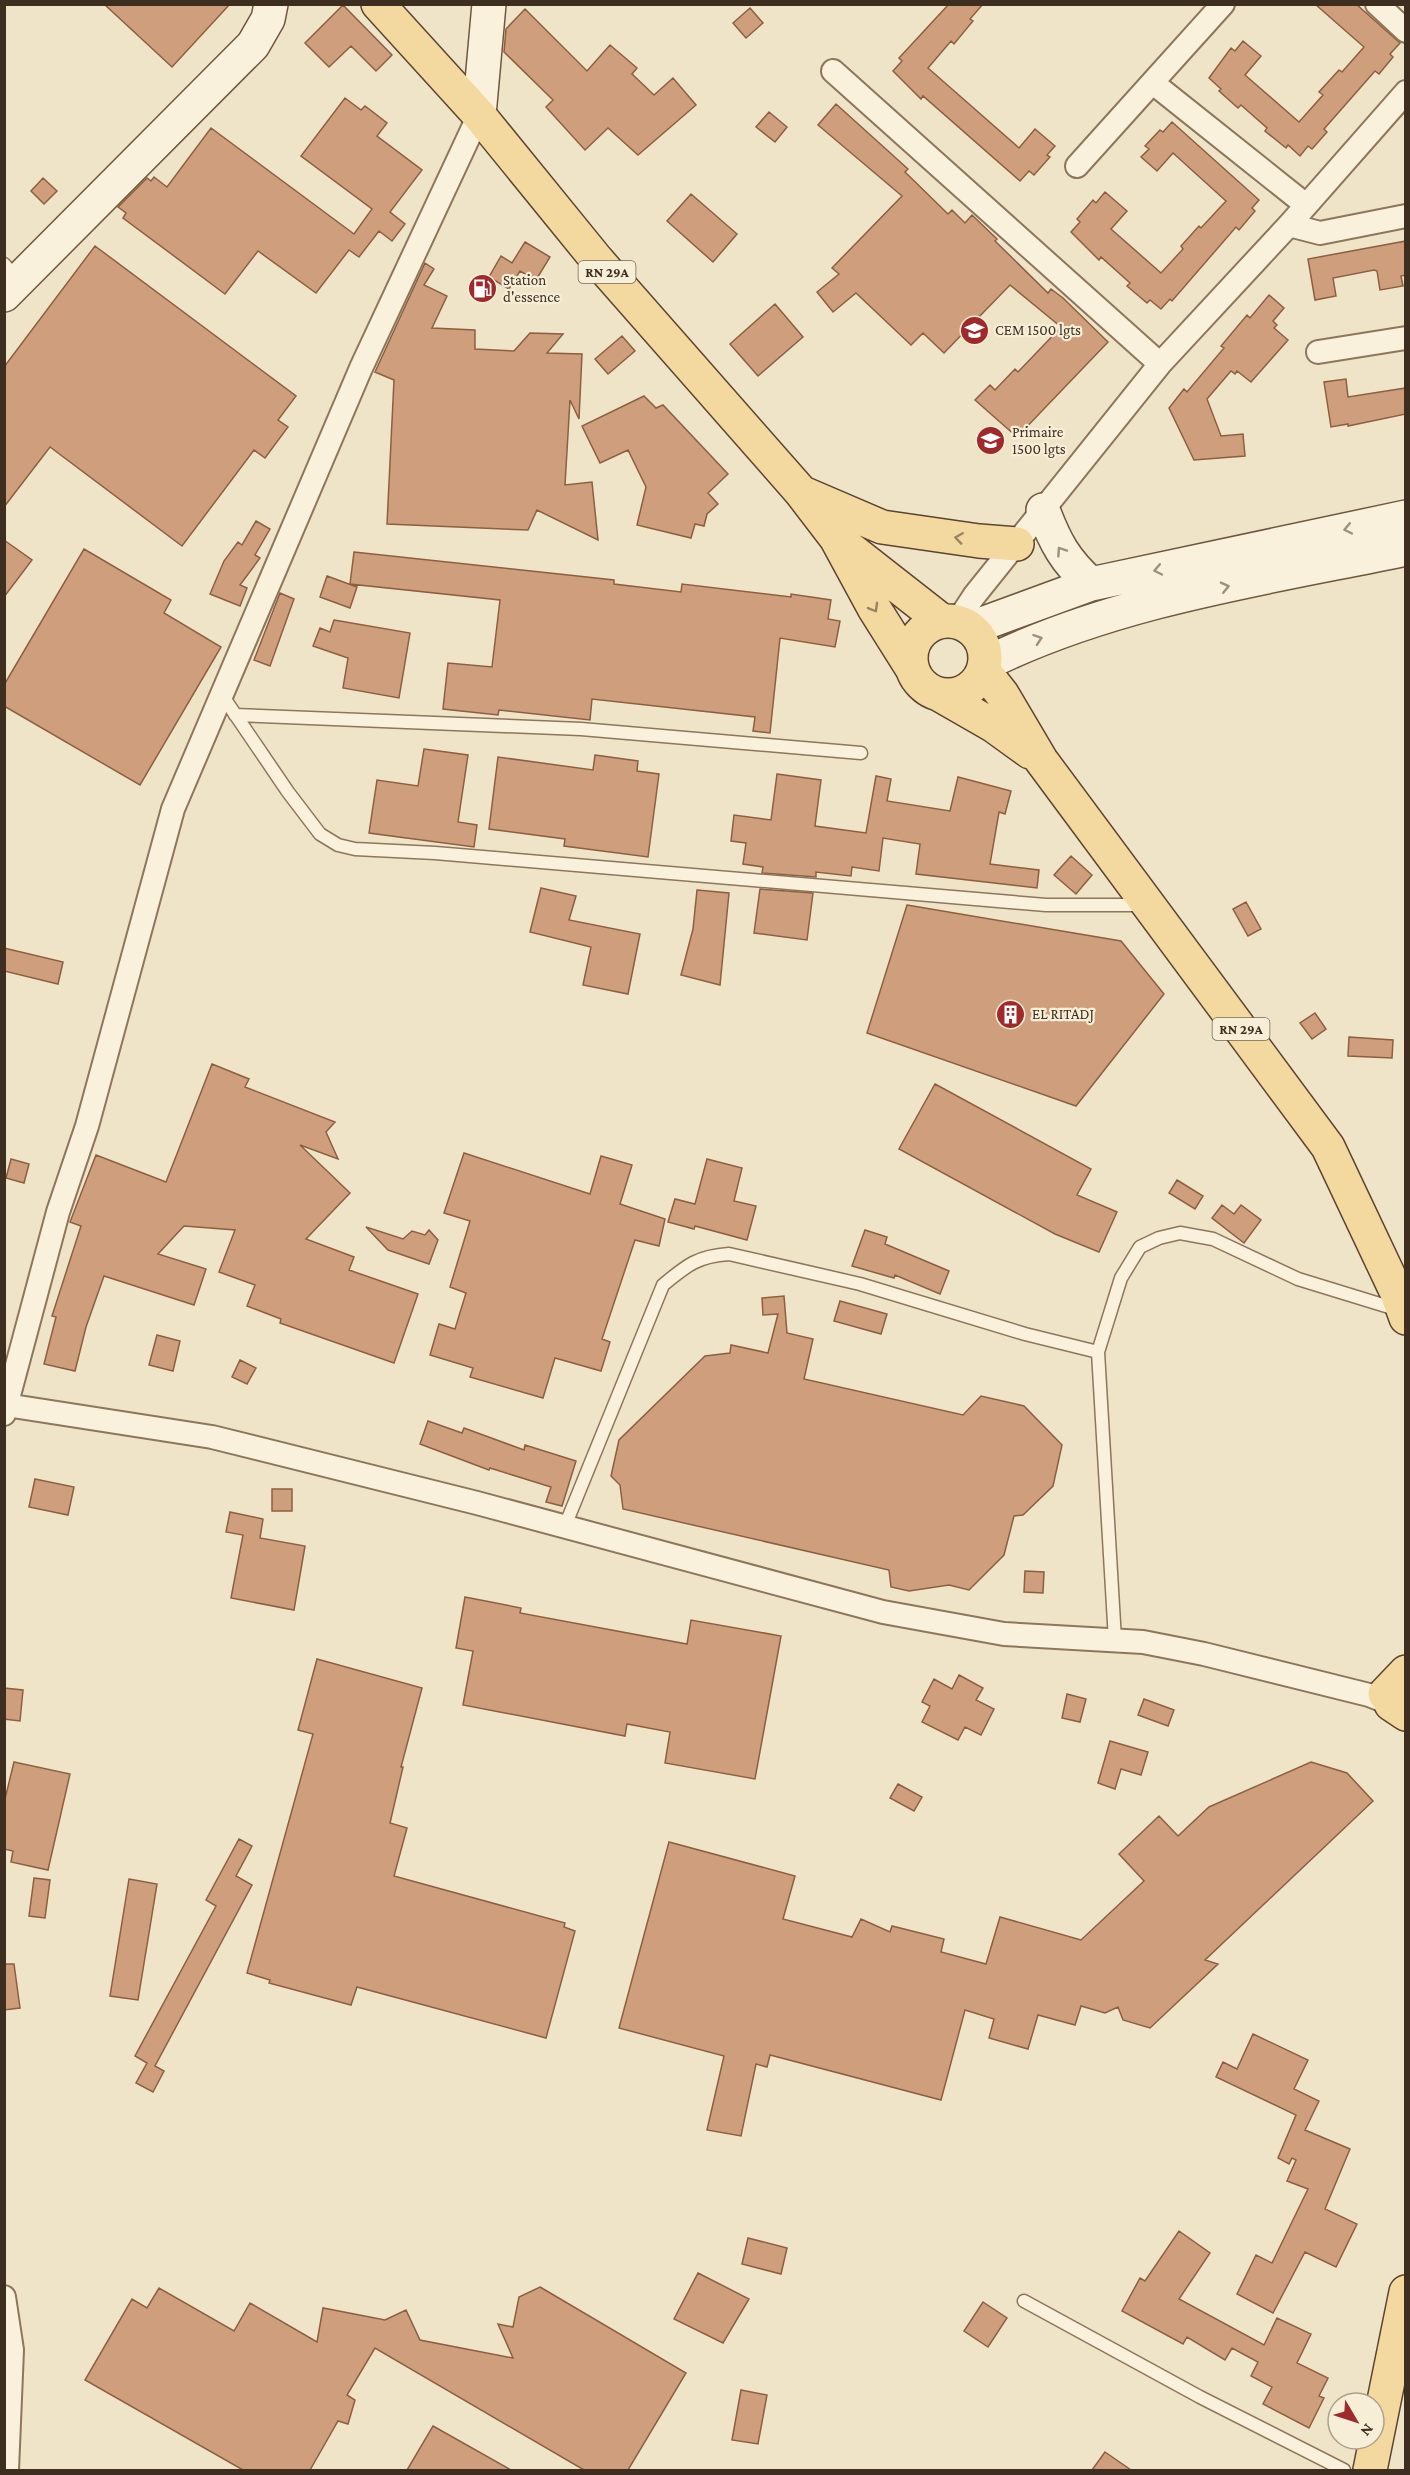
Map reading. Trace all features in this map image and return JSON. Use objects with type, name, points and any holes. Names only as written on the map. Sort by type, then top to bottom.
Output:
[{"type":"main road","name":"RN 29A","points":[[378,4],[479,115],[597,260],[800,491],[836,538],[874,608],[913,670]]},
{"type":"main road","points":[[800,491],[882,527],[1017,544]]},
{"type":"main road","name":"RN 29A","points":[[836,538],[957,624]]},
{"type":"main road","points":[[957,624],[980,638],[984,651],[984,667],[976,682],[966,690],[954,695],[940,695],[928,690],[913,670],[911,657],[913,645],[920,634],[930,626],[957,624]]},
{"type":"main road","name":"RN 29A","points":[[984,667],[1041,760],[1328,1147],[1397,1293],[1404,1315]]},
{"type":"main road","name":"RN 29A","points":[[940,695],[994,726],[1041,760]]},
{"type":"main road","points":[[1370,2470],[1395,2405],[1406,2292]]},
{"type":"street","points":[[9,280],[253,45],[268,19],[271,4]]},
{"type":"street","points":[[489,4],[479,115],[361,368],[173,809],[87,1126],[58,1212],[5,1410],[212,1437],[565,1526],[883,1611],[1004,1634],[1143,1642],[1203,1654],[1328,1687],[1395,1697]]},
{"type":"street","points":[[1077,166],[1224,4]]},
{"type":"street","points":[[1377,4],[1406,31]]},
{"type":"street","points":[[833,71],[1160,364]]},
{"type":"street","points":[[1153,83],[1306,205]]},
{"type":"street","points":[[957,624],[974,596],[1160,364],[1289,225],[1406,92]]},
{"type":"street","points":[[1289,225],[1320,233],[1406,216]]},
{"type":"street","points":[[1318,352],[1406,338]]},
{"type":"street","points":[[1043,510],[1056,543],[1073,568],[1091,584]]},
{"type":"street","points":[[957,624],[1091,584],[1406,517]]},
{"type":"street","points":[[984,667],[1024,644],[1116,612],[1406,549]]},
{"type":"street","points":[[4,2297],[12,2350],[7,2470]]},
{"type":"lane","points":[[222,695],[320,834],[338,844],[355,849],[435,853],[1046,905],[1150,905]]},
{"type":"lane","points":[[235,715],[581,729],[861,753]]},
{"type":"lane","points":[[1115,1640],[1098,1352],[1121,1278],[1140,1247],[1159,1238],[1180,1233],[1213,1239],[1298,1279],[1404,1315]]},
{"type":"lane","points":[[565,1526],[663,1285],[690,1263],[709,1255],[729,1254],[860,1284],[1025,1334],[1098,1352]]},
{"type":"lane","points":[[1024,2301],[1200,2397],[1344,2470]]},
{"type":"building","points":[[104,4],[230,4],[172,67]]},
{"type":"building","points":[[949,4],[983,4],[970,19],[973,21],[954,44],[951,41],[928,68],[1019,148],[1035,129],[1055,146],[1047,155],[1050,157],[1034,175],[1029,171],[1020,181],[923,96],[921,99],[893,71],[902,61],[899,58]]},
{"type":"building","points":[[1315,4],[1356,4],[1400,43],[1390,54],[1393,57],[1379,74],[1375,71],[1324,129],[1327,132],[1312,149],[1308,146],[1300,156],[1288,145],[1286,148],[1265,131],[1267,128],[1241,105],[1238,108],[1219,91],[1221,89],[1209,78],[1231,48],[1235,51],[1243,41],[1261,56],[1245,75],[1299,122],[1323,95],[1319,92],[1339,70],[1342,72],[1364,47]]},
{"type":"building","points":[[343,5],[392,55],[376,71],[351,46],[329,67],[305,43]]},
{"type":"building","points":[[750,8],[763,23],[746,38],[733,23]]},
{"type":"building","points":[[525,9],[587,71],[610,45],[637,68],[632,74],[654,95],[673,78],[696,105],[638,155],[608,128],[585,150],[546,107],[553,100],[504,52],[506,29]]},
{"type":"building","points":[[345,98],[361,110],[365,106],[387,123],[377,136],[422,170],[390,212],[405,224],[392,241],[379,231],[359,257],[349,250],[316,293],[258,251],[225,294],[123,218],[126,213],[118,207],[147,178],[151,181],[154,177],[167,187],[211,128],[354,234],[372,209],[301,156]]},
{"type":"building","points":[[836,104],[908,169],[905,172],[948,214],[952,210],[965,223],[972,215],[1048,293],[1051,289],[1063,298],[1108,342],[1017,437],[975,400],[990,385],[995,390],[1015,369],[1018,372],[1061,327],[1010,285],[944,353],[923,333],[911,345],[856,293],[833,312],[817,292],[839,274],[832,268],[902,196],[818,125]]},
{"type":"building","points":[[769,112],[787,127],[775,142],[756,127]]},
{"type":"building","points":[[1172,122],[1259,200],[1252,208],[1255,211],[1239,230],[1236,227],[1172,301],[1170,299],[1161,309],[1150,300],[1147,303],[1127,286],[1130,283],[1101,257],[1099,260],[1071,232],[1080,222],[1077,219],[1093,200],[1096,203],[1105,192],[1127,211],[1111,229],[1161,273],[1183,249],[1181,246],[1199,226],[1201,228],[1226,201],[1173,153],[1157,171],[1141,157],[1149,149],[1145,146],[1160,130],[1163,132]]},
{"type":"building","points":[[43,178],[57,191],[44,204],[31,191]]},
{"type":"building","points":[[691,194],[737,234],[713,262],[667,221]]},
{"type":"building","points":[[1406,241],[1406,275],[1401,276],[1403,286],[1380,290],[1377,271],[1374,270],[1333,278],[1336,296],[1315,300],[1308,259]]},
{"type":"building","points":[[525,242],[550,257],[536,280],[520,271],[509,289],[489,277],[501,256],[512,263]]},
{"type":"building","points":[[95,246],[296,396],[278,420],[288,427],[265,458],[254,450],[182,546],[50,447],[4,507],[4,367]]},
{"type":"building","points":[[425,263],[434,269],[424,285],[447,296],[432,328],[475,330],[475,349],[514,351],[530,333],[563,334],[547,353],[582,354],[579,419],[570,400],[565,485],[592,482],[598,540],[537,510],[528,530],[387,524],[394,380],[375,372]]},
{"type":"building","points":[[1269,295],[1284,308],[1273,321],[1277,325],[1274,328],[1288,340],[1251,382],[1237,371],[1235,374],[1231,371],[1207,399],[1221,436],[1243,434],[1245,456],[1194,460],[1169,408],[1184,389],[1187,392],[1224,348],[1221,346],[1247,315],[1250,318]]},
{"type":"building","points":[[775,304],[803,337],[758,376],[730,344]]},
{"type":"building","points":[[622,336],[635,351],[608,374],[595,359]]},
{"type":"building","points":[[1346,379],[1348,397],[1406,388],[1406,414],[1348,426],[1348,424],[1331,427],[1324,382]]},
{"type":"building","points":[[644,396],[656,408],[663,405],[728,474],[708,493],[718,504],[707,514],[704,526],[695,524],[691,538],[637,525],[646,487],[628,450],[600,463],[582,426]]},
{"type":"building","points":[[256,521],[270,529],[255,555],[260,558],[240,585],[247,588],[240,606],[210,594],[224,561],[238,542],[242,545]]},
{"type":"building","points":[[4,540],[32,560],[4,597]]},
{"type":"building","points":[[84,549],[171,600],[164,613],[221,647],[140,785],[4,706],[4,685]]},
{"type":"building","points":[[354,552],[614,580],[614,584],[681,592],[682,584],[791,597],[791,594],[831,600],[828,619],[840,621],[835,647],[780,638],[770,733],[753,731],[755,717],[592,699],[590,720],[499,710],[498,715],[443,709],[448,663],[492,667],[500,600],[350,584]]},
{"type":"building","points":[[327,576],[357,587],[350,608],[320,597]]},
{"type":"building","points":[[280,593],[294,599],[270,666],[254,660]]},
{"type":"building","points":[[334,620],[410,633],[399,698],[343,688],[348,658],[313,646],[320,628],[330,632]]},
{"type":"building","points":[[424,749],[468,755],[458,822],[477,825],[474,847],[369,833],[377,780],[418,786]]},
{"type":"building","points":[[595,755],[638,761],[637,771],[659,774],[648,857],[564,846],[565,839],[489,829],[498,757],[593,770]]},
{"type":"building","points":[[777,774],[821,780],[815,826],[866,833],[876,776],[891,779],[887,801],[950,811],[958,777],[1011,791],[1005,814],[999,812],[990,864],[1039,870],[1037,888],[916,874],[920,844],[883,838],[879,871],[852,867],[851,876],[816,872],[816,877],[762,873],[763,867],[743,864],[746,843],[731,841],[734,815],[771,820]]},
{"type":"building","points":[[1071,856],[1092,875],[1076,894],[1054,875]]},
{"type":"building","points":[[541,888],[576,896],[569,920],[640,934],[628,994],[583,985],[591,947],[530,932]]},
{"type":"building","points":[[760,889],[813,893],[807,940],[754,933]]},
{"type":"building","points":[[697,890],[729,893],[720,985],[681,975],[693,929]]},
{"type":"building","points":[[1246,902],[1261,929],[1248,936],[1233,909]]},
{"type":"building","name":"EL RITADJ","points":[[907,905],[1121,941],[1164,994],[1076,1106],[867,1033]]},
{"type":"building","points":[[4,948],[63,962],[58,984],[4,971]]},
{"type":"building","points":[[1315,1013],[1326,1029],[1312,1039],[1300,1023]]},
{"type":"building","points":[[1349,1037],[1393,1040],[1392,1058],[1348,1056]]},
{"type":"building","points":[[212,1064],[249,1079],[245,1087],[335,1122],[326,1132],[338,1159],[300,1145],[350,1193],[306,1239],[354,1257],[349,1270],[418,1294],[394,1363],[280,1323],[281,1319],[247,1306],[255,1285],[219,1272],[235,1230],[184,1226],[158,1254],[206,1269],[194,1305],[104,1276],[86,1327],[75,1371],[44,1364],[56,1317],[52,1316],[81,1226],[70,1222],[96,1155],[166,1182]]},
{"type":"building","points":[[935,1084],[1091,1169],[1077,1195],[1117,1212],[1099,1252],[1055,1234],[899,1149]]},
{"type":"building","points":[[464,1153],[590,1194],[601,1156],[632,1165],[620,1204],[665,1219],[659,1246],[635,1240],[602,1339],[610,1342],[601,1371],[555,1358],[543,1398],[470,1377],[473,1368],[430,1355],[439,1324],[455,1329],[466,1293],[450,1287],[470,1221],[444,1213]]},
{"type":"building","points":[[11,1159],[29,1164],[24,1183],[6,1178]]},
{"type":"building","points":[[707,1159],[742,1168],[734,1201],[756,1206],[747,1240],[695,1226],[694,1229],[668,1222],[675,1199],[695,1204]]},
{"type":"building","points":[[1177,1180],[1203,1196],[1195,1209],[1169,1193]]},
{"type":"building","points":[[1222,1205],[1234,1214],[1241,1205],[1261,1220],[1244,1243],[1212,1218]]},
{"type":"building","points":[[366,1227],[403,1239],[412,1231],[425,1235],[429,1230],[438,1240],[429,1264],[388,1250]]},
{"type":"building","points":[[865,1230],[887,1237],[885,1244],[949,1271],[940,1294],[895,1275],[894,1278],[852,1266]]},
{"type":"building","points":[[784,1296],[787,1333],[813,1339],[804,1379],[963,1415],[981,1396],[1024,1406],[1062,1445],[1053,1486],[1023,1515],[1014,1516],[1004,1555],[969,1590],[949,1585],[909,1591],[891,1587],[889,1570],[623,1509],[620,1485],[611,1476],[619,1440],[705,1356],[730,1353],[731,1345],[768,1353],[778,1314],[763,1315],[762,1298]]},
{"type":"building","points":[[840,1301],[887,1314],[881,1334],[834,1321]]},
{"type":"building","points":[[157,1335],[180,1341],[173,1371],[149,1365]]},
{"type":"building","points":[[240,1360],[256,1368],[247,1384],[232,1377]]},
{"type":"building","points":[[428,1421],[462,1433],[464,1428],[524,1450],[525,1445],[576,1461],[562,1506],[546,1502],[551,1487],[490,1468],[489,1470],[420,1444]]},
{"type":"building","points":[[35,1479],[74,1487],[68,1515],[29,1507]]},
{"type":"building","points":[[272,1489],[292,1489],[292,1511],[272,1511]]},
{"type":"building","points":[[230,1512],[263,1519],[260,1538],[305,1546],[294,1610],[231,1598],[243,1535],[226,1532]]},
{"type":"building","points":[[1025,1571],[1044,1572],[1043,1593],[1024,1592]]},
{"type":"building","points":[[465,1597],[521,1608],[520,1613],[687,1644],[691,1620],[781,1636],[755,1779],[665,1763],[670,1732],[627,1724],[625,1736],[463,1705],[473,1651],[456,1648]]},
{"type":"building","points":[[317,1659],[422,1688],[401,1767],[403,1767],[390,1823],[407,1828],[394,1876],[565,1923],[564,1927],[575,1931],[546,2038],[357,1987],[351,2005],[269,1983],[270,1980],[247,1973],[313,1734],[298,1730]]},
{"type":"building","points":[[959,1675],[983,1688],[976,1700],[994,1709],[981,1735],[965,1727],[958,1740],[922,1722],[930,1706],[922,1702],[934,1679],[952,1689]]},
{"type":"building","points":[[4,1688],[23,1690],[20,1721],[4,1719]]},
{"type":"building","points":[[1067,1694],[1086,1699],[1080,1722],[1062,1718]]},
{"type":"building","points":[[1144,1699],[1174,1710],[1168,1726],[1138,1715]]},
{"type":"building","points":[[1110,1741],[1148,1752],[1141,1775],[1121,1769],[1115,1789],[1098,1783]]},
{"type":"building","points":[[14,1762],[70,1774],[48,1870],[11,1862],[13,1851],[4,1849],[4,1803]]},
{"type":"building","points":[[1311,1762],[1347,1773],[1373,1801],[1205,1960],[1218,1964],[1150,2028],[1123,2020],[1118,2007],[1105,2013],[1081,2006],[1075,2025],[1038,2015],[1028,2049],[989,2038],[994,2019],[965,2010],[941,2100],[770,2055],[767,2067],[756,2064],[741,2136],[707,2130],[724,2056],[619,2028],[669,1842],[795,1876],[783,1919],[852,1937],[861,1919],[890,1932],[892,1926],[944,1939],[941,1952],[986,1964],[1000,1917],[1081,1940],[1144,1881],[1119,1854],[1159,1816],[1178,1836],[1209,1807]]},
{"type":"building","points":[[898,1784],[922,1797],[914,1811],[890,1798]]},
{"type":"building","points":[[239,1839],[252,1846],[236,1876],[252,1885],[155,2066],[164,2071],[153,2092],[136,2083],[147,2063],[135,2056],[216,1906],[206,1900]]},
{"type":"building","points":[[34,1878],[50,1880],[45,1918],[29,1916]]},
{"type":"building","points":[[129,1879],[157,1884],[138,2000],[110,1996]]},
{"type":"building","points":[[4,1964],[14,1964],[20,2008],[4,2010]]},
{"type":"building","points":[[1253,2034],[1308,2060],[1294,2089],[1319,2101],[1305,2130],[1350,2149],[1325,2209],[1357,2224],[1336,2267],[1305,2252],[1273,2313],[1237,2294],[1256,2255],[1272,2263],[1308,2189],[1287,2181],[1296,2160],[1292,2158],[1289,2164],[1278,2158],[1296,2115],[1216,2077],[1223,2062],[1237,2069]]},
{"type":"building","points":[[1179,2231],[1210,2253],[1179,2299],[1264,2345],[1277,2318],[1311,2334],[1297,2363],[1328,2378],[1319,2396],[1324,2398],[1309,2428],[1263,2404],[1272,2387],[1251,2376],[1258,2362],[1232,2348],[1225,2360],[1187,2337],[1183,2344],[1122,2311],[1140,2278],[1145,2281]]},
{"type":"building","points":[[748,2238],[787,2248],[781,2274],[742,2264]]},
{"type":"building","points":[[698,2273],[749,2299],[723,2343],[674,2319]]},
{"type":"building","points":[[540,2287],[686,2373],[628,2470],[584,2470],[375,2348],[347,2395],[355,2400],[348,2424],[338,2421],[310,2470],[243,2470],[85,2380],[132,2299],[147,2308],[159,2288],[234,2331],[250,2303],[317,2342],[323,2308],[385,2320],[406,2310],[420,2340],[513,2358],[498,2324],[513,2327],[519,2297]]},
{"type":"building","points":[[983,2302],[1007,2318],[988,2347],[964,2331]]},
{"type":"building","points":[[741,2390],[767,2395],[758,2444],[732,2440]]},
{"type":"building","points":[[433,2426],[511,2470],[407,2470]]},
{"type":"building","points":[[1105,2452],[1131,2470],[1092,2470]]},
{"type":"place","name":"Station d'essence","points":[[482,289]]},
{"type":"place","name":"CEM 1500 lgts","points":[[974,330]]},
{"type":"place","name":"Primaire 1500 lgts","points":[[991,441]]},
{"type":"place","name":"EL RITADJ","points":[[1011,1014]]}]
